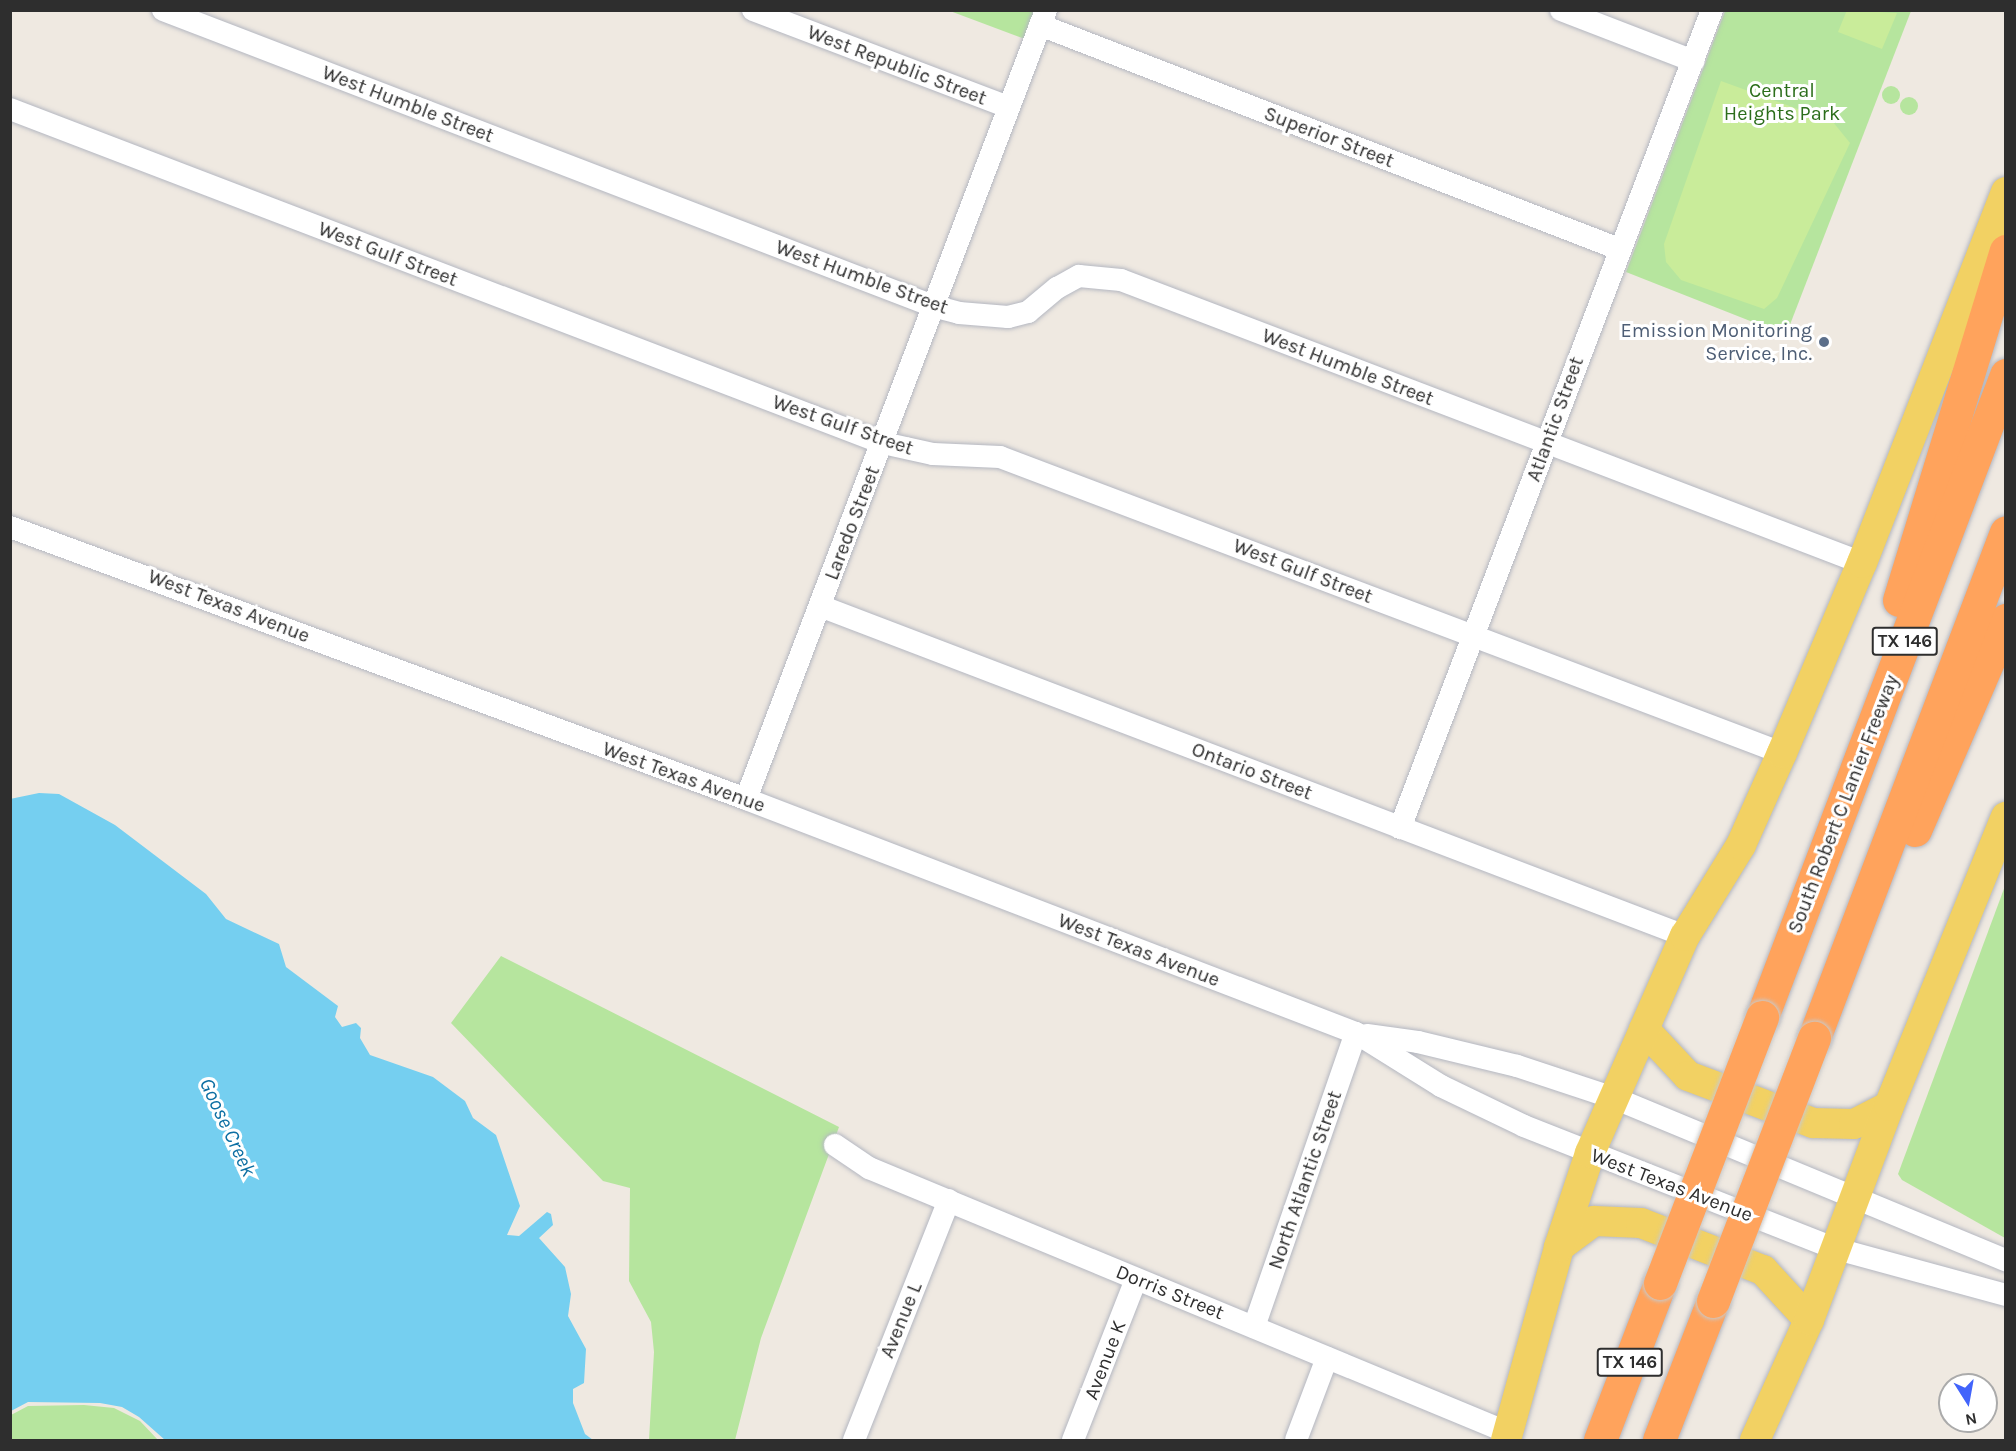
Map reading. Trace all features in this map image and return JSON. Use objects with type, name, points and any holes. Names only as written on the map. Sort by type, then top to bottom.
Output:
[{"type":"highway","points":[[1804,908],[2006,252]]},
{"type":"highway","name":"South Robert C Lanier Freeway","points":[[1600,1440],[2006,375]]},
{"type":"highway","name":"TX 146","points":[[1659,1440],[2006,532]]},
{"type":"highway","points":[[1843,962],[1885,901],[2006,620]]},
{"type":"main road","points":[[1508,1436],[1559,1246],[1590,1153],[1684,936],[1740,845],[1782,753],[1862,563],[2006,192]]},
{"type":"main road","points":[[1755,1440],[1809,1320],[1889,1106],[2006,817]]},
{"type":"main road","points":[[1644,1029],[1688,1076],[1813,1123],[1854,1124],[1889,1106]]},
{"type":"main road","points":[[1559,1246],[1594,1221],[1641,1223],[1763,1270],[1809,1320]]},
{"type":"street","name":"West Humble Street","points":[[163,10],[933,306],[959,313],[1008,317],[1028,312],[1057,288],[1079,276],[1121,280],[1862,563]]},
{"type":"street","name":"West Republic Street","points":[[753,10],[1008,107]]},
{"type":"street","points":[[1561,10],[1693,61]]},
{"type":"street","name":"Atlantic Street","points":[[1400,828],[1547,443],[1618,249],[1712,10]]},
{"type":"street","name":"Laredo Street","points":[[746,800],[1043,18]]},
{"type":"street","name":"Superior Street","points":[[1043,18],[1618,249]]},
{"type":"street","name":"West Gulf Street","points":[[10,109],[883,443],[933,454],[1000,457],[1782,753]]},
{"type":"street","name":"West Texas Avenue","points":[[10,527],[746,800],[1356,1033],[1441,1086],[1524,1126],[1837,1249],[2006,1295]]},
{"type":"street","name":"Ontario Street","points":[[820,606],[1684,936]]},
{"type":"street","name":"West Texas Avenue","points":[[1356,1033],[1418,1042],[1517,1066],[1614,1098],[1856,1196],[2006,1260]]},
{"type":"street","name":"North Atlantic Street","points":[[1254,1327],[1356,1033]]},
{"type":"street","name":"Dorris Street","points":[[835,1145],[869,1168],[1254,1327],[1508,1436]]},
{"type":"street","name":"Avenue L","points":[[854,1440],[949,1200]]},
{"type":"street","name":"Avenue K","points":[[1073,1440],[1136,1279]]},
{"type":"street","points":[[1296,1440],[1327,1358]]},
{"type":"green space","points":[[1847,10],[1897,13],[1882,49],[1838,32]]},
{"type":"green space","points":[[950,11],[1036,11],[1025,39]]},
{"type":"green space","name":"Central Heights Park","points":[[1725,11],[1911,11],[1786,335],[1626,272]]},
{"type":"green space","points":[[1721,81],[1833,122],[1850,143],[1777,298],[1764,309],[1681,280],[1666,262],[1664,244]]},
{"type":"green space","points":[[1891,86],[1897,89],[1900,95],[1897,101],[1891,104],[1885,101],[1882,95],[1885,89]]},
{"type":"green space","points":[[1909,97],[1915,100],[1918,106],[1915,112],[1909,115],[1903,112],[1900,106],[1903,100]]},
{"type":"green space","points":[[2005,886],[2006,1238],[1902,1180],[1898,1174]]},
{"type":"green space","points":[[501,956],[839,1127],[761,1338],[735,1440],[649,1440],[654,1352],[651,1322],[629,1281],[630,1188],[603,1181],[451,1023]]},
{"type":"green space","points":[[84,1405],[114,1408],[140,1421],[158,1440],[11,1440],[11,1415],[28,1406]]},
{"type":"water","name":"Goose Creek","points":[[39,793],[59,794],[115,825],[206,894],[226,919],[279,944],[286,967],[338,1006],[335,1017],[342,1027],[356,1023],[361,1028],[360,1038],[370,1055],[433,1077],[465,1101],[473,1118],[496,1135],[520,1206],[507,1235],[519,1236],[547,1212],[551,1214],[553,1225],[539,1238],[565,1267],[571,1294],[568,1316],[586,1349],[584,1383],[573,1389],[573,1403],[585,1434],[593,1440],[165,1440],[139,1417],[122,1407],[100,1403],[28,1402],[11,1411],[10,799]]},
{"type":"place","name":"Emission Monitoring Service, Inc.","points":[[1824,342]]}]
